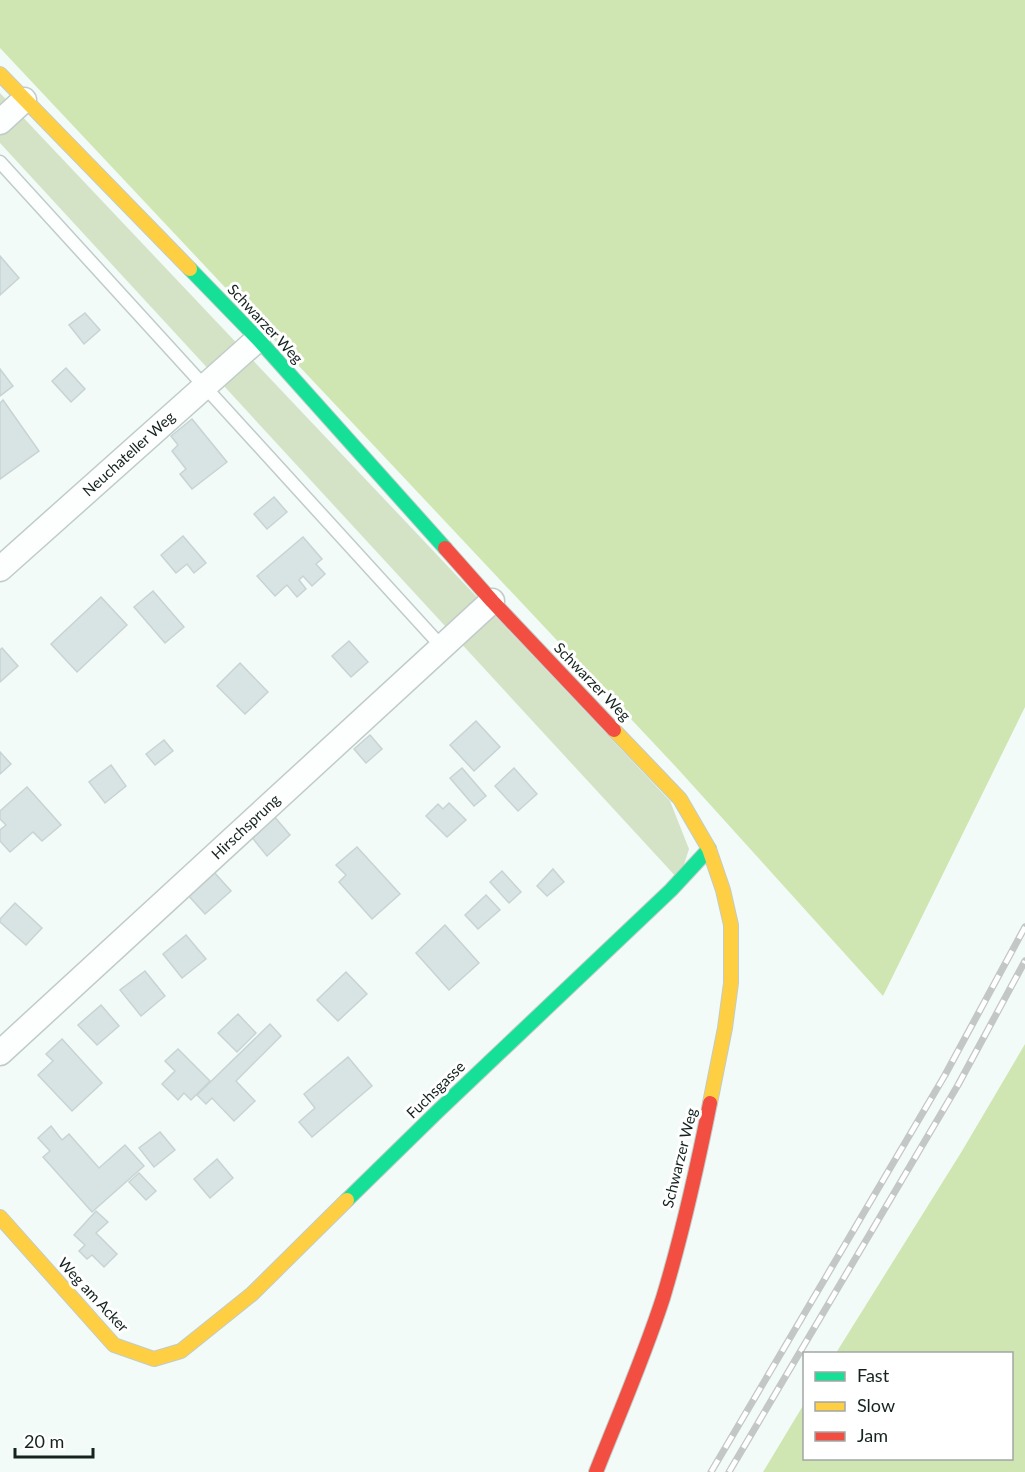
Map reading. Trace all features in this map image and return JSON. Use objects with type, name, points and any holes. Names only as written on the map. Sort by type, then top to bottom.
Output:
[{"type":"street","name":"Schwarzer Weg","points":[[0,74],[258,339],[492,601],[680,799],[709,849],[723,890],[731,925],[731,983],[725,1028],[704,1133],[663,1297],[638,1368],[596,1472]]},
{"type":"street","points":[[0,122],[24,100]]},
{"type":"street","name":"Neuchateller Weg","points":[[0,569],[258,339]]},
{"type":"street","name":"Hirschsprung","points":[[0,1053],[492,601]]},
{"type":"street","name":"Fuchsgasse","points":[[181,1351],[252,1294],[438,1111],[671,890],[709,849]]},
{"type":"street","name":"Weg am Acker","points":[[0,1217],[114,1345],[154,1359],[181,1351]]},
{"type":"lane","points":[[0,162],[442,646]]},
{"type":"green space","points":[[0,0],[1025,0],[1025,707],[883,996],[677,768],[0,48]]},
{"type":"green space","points":[[0,93],[670,801],[689,849],[679,880],[0,143]]},
{"type":"green space","points":[[1025,1044],[1025,1472],[763,1472],[803,1406],[803,1460],[1013,1460],[1013,1352],[837,1352],[962,1151]]},
{"type":"building","points":[[0,256],[19,278],[0,295]]},
{"type":"building","points":[[85,313],[100,330],[84,344],[69,325]]},
{"type":"building","points":[[66,368],[85,389],[71,402],[52,381]]},
{"type":"building","points":[[0,369],[13,386],[0,396]]},
{"type":"building","points":[[3,400],[39,451],[0,479],[0,403]]},
{"type":"building","points":[[192,419],[227,462],[192,489],[180,474],[186,469],[172,451],[178,445],[171,436]]},
{"type":"building","points":[[274,497],[287,512],[267,529],[254,514]]},
{"type":"building","points":[[183,536],[206,563],[194,573],[187,564],[176,573],[161,555]]},
{"type":"building","points":[[303,537],[322,559],[316,564],[325,574],[312,586],[303,576],[299,580],[306,589],[297,597],[287,585],[275,596],[257,576]]},
{"type":"building","points":[[153,591],[184,627],[165,643],[134,607]]},
{"type":"building","points":[[101,597],[127,625],[77,672],[51,644]]},
{"type":"building","points":[[349,641],[368,662],[351,677],[332,656]]},
{"type":"building","points":[[2,648],[18,666],[0,682],[0,650]]},
{"type":"building","points":[[240,663],[268,692],[245,714],[217,686]]},
{"type":"building","points":[[476,721],[500,747],[474,771],[450,745]]},
{"type":"building","points":[[370,735],[382,749],[366,763],[354,749]]},
{"type":"building","points":[[164,740],[173,751],[155,765],[146,754]]},
{"type":"building","points":[[0,752],[11,764],[0,774]]},
{"type":"building","points":[[111,765],[126,786],[105,803],[89,782]]},
{"type":"building","points":[[462,768],[486,796],[474,806],[450,778]]},
{"type":"building","points":[[514,768],[537,794],[518,811],[495,786]]},
{"type":"building","points":[[27,787],[61,825],[42,841],[33,832],[10,852],[0,841],[0,830],[6,825],[0,819],[0,811]]},
{"type":"building","points":[[449,803],[466,820],[447,837],[426,816],[438,804],[443,809]]},
{"type":"building","points":[[273,815],[290,835],[267,856],[250,835]]},
{"type":"building","points":[[357,847],[400,894],[372,919],[339,882],[346,875],[336,865]]},
{"type":"building","points":[[553,869],[564,882],[547,896],[537,886]]},
{"type":"building","points":[[213,871],[231,891],[205,914],[187,894]]},
{"type":"building","points":[[502,871],[521,892],[509,903],[490,882]]},
{"type":"building","points":[[486,895],[500,910],[478,929],[465,915]]},
{"type":"building","points":[[15,903],[42,928],[26,945],[0,922],[0,919]]},
{"type":"building","points":[[445,925],[479,963],[449,990],[416,953]]},
{"type":"building","points":[[186,935],[206,959],[182,978],[163,954]]},
{"type":"building","points":[[145,971],[165,996],[141,1016],[120,990]]},
{"type":"building","points":[[346,972],[367,994],[338,1021],[317,1000]]},
{"type":"building","points":[[101,1005],[119,1026],[97,1045],[78,1025]]},
{"type":"building","points":[[238,1014],[256,1033],[237,1052],[218,1033]]},
{"type":"building","points":[[270,1024],[281,1036],[236,1081],[255,1101],[234,1121],[212,1098],[206,1104],[197,1095]]},
{"type":"building","points":[[62,1039],[102,1083],[72,1111],[38,1075],[53,1061],[46,1054]]},
{"type":"building","points":[[178,1049],[210,1081],[191,1100],[184,1093],[178,1100],[162,1084],[175,1071],[165,1061]]},
{"type":"building","points":[[348,1057],[372,1086],[312,1137],[299,1122],[315,1108],[304,1094]]},
{"type":"building","points":[[51,1126],[62,1140],[69,1134],[99,1168],[125,1145],[144,1166],[92,1212],[43,1157],[50,1151],[38,1138]]},
{"type":"building","points":[[160,1132],[175,1150],[154,1167],[139,1148]]},
{"type":"building","points":[[217,1159],[233,1178],[210,1198],[194,1179]]},
{"type":"building","points":[[139,1173],[156,1191],[146,1200],[129,1182]]},
{"type":"building","points":[[96,1211],[108,1222],[96,1233],[117,1254],[104,1267],[92,1255],[87,1259],[79,1251],[85,1245],[74,1235]]},
{"type":"railway","points":[[711,1472],[945,1075],[1025,927]]},
{"type":"railway","points":[[729,1472],[958,1085],[1025,961]]},
{"type":"traffic: fast","points":[[190,269],[258,339],[445,548]]},
{"type":"traffic: fast","points":[[347,1200],[671,890],[709,849]]},
{"type":"traffic: slow","points":[[0,74],[190,269]]},
{"type":"traffic: slow","points":[[614,730],[680,799],[709,849],[723,890],[731,925],[731,983],[725,1028],[710,1103]]},
{"type":"traffic: slow","points":[[0,1217],[114,1345],[154,1359],[181,1351],[252,1294],[347,1200]]},
{"type":"traffic: jam","points":[[445,548],[614,730]]},
{"type":"traffic: jam","points":[[596,1472],[640,1364],[663,1298],[689,1201],[710,1103]]}]
